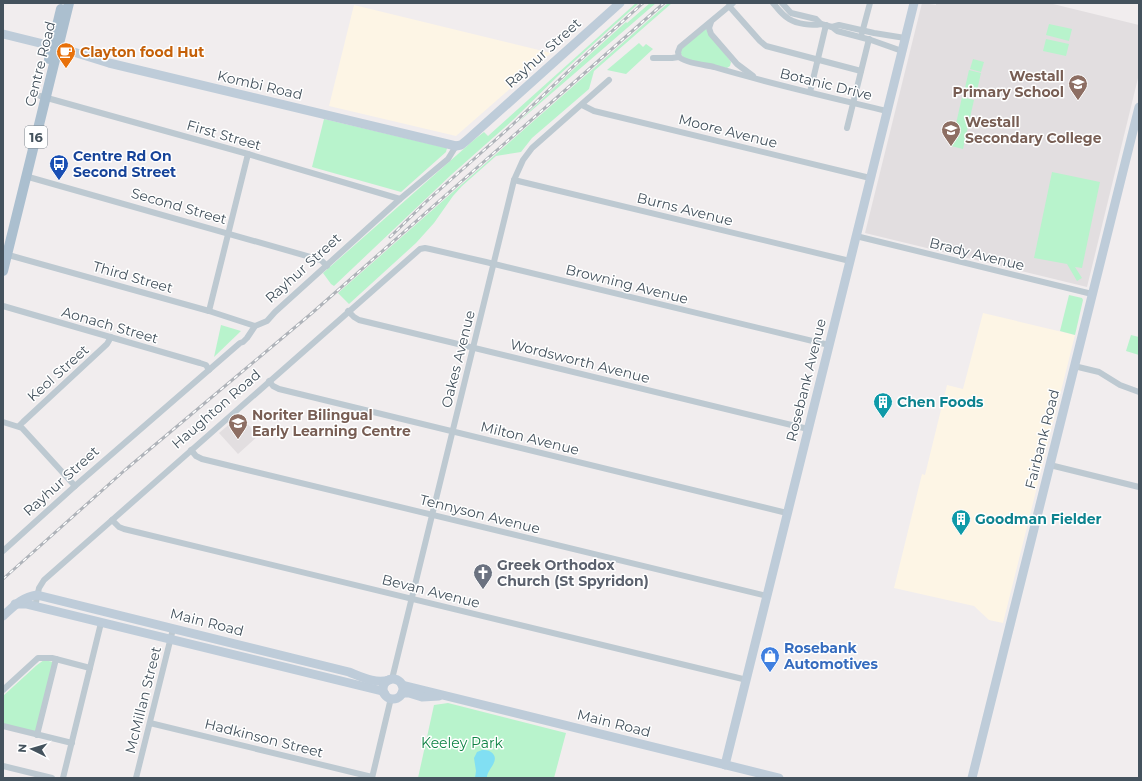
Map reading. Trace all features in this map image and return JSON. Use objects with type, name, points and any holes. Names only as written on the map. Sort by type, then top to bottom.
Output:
[{"type":"main road","name":"Centre Road","points":[[3,271],[4,253],[55,47],[63,3]]},
{"type":"main road","name":"Centre Road","points":[[55,47],[69,3]]},
{"type":"main road","name":"Rayhur Street","points":[[456,146],[466,141],[620,3]]},
{"type":"main road","name":"Rosebank Avenue","points":[[725,765],[914,3]]},
{"type":"main road","name":"Kombi Road","points":[[3,34],[109,63],[456,146]]},
{"type":"main road","name":"Fairbank Road","points":[[972,778],[1092,294],[1135,136],[1139,107]]},
{"type":"main road","points":[[3,616],[15,604],[26,597],[37,595]]},
{"type":"main road","name":"Main Road","points":[[37,595],[349,672],[374,682],[391,680]]},
{"type":"main road","points":[[15,604],[35,607]]},
{"type":"main road","name":"Main Road","points":[[35,607],[382,691],[388,696]]},
{"type":"main road","points":[[129,629],[132,619]]},
{"type":"main road","points":[[272,664],[275,654]]},
{"type":"main road","points":[[391,680],[398,680],[402,689],[397,698],[388,696],[384,691],[384,685],[391,680]]},
{"type":"main road","name":"Main Road","points":[[402,689],[422,697],[443,696],[725,765],[758,776],[779,778]]},
{"type":"street","points":[[773,3],[782,14],[790,19],[814,26],[826,25]]},
{"type":"street","points":[[782,3],[790,12],[816,19],[837,31],[905,38]]},
{"type":"street","points":[[862,34],[870,3]]},
{"type":"street","points":[[679,57],[678,52],[680,47],[731,5],[760,41],[766,46],[861,71]]},
{"type":"street","name":"Botanic Drive","points":[[711,22],[709,28],[710,32],[734,60],[747,72],[759,79]]},
{"type":"street","points":[[810,92],[826,25]]},
{"type":"street","points":[[862,34],[869,39],[902,51]]},
{"type":"street","points":[[847,128],[869,39]]},
{"type":"street","name":"Botanic Drive","points":[[653,58],[679,57],[684,61],[887,112]]},
{"type":"street","points":[[727,71],[732,67],[734,60]]},
{"type":"street","name":"Oakes Avenue","points":[[391,680],[514,180],[523,160],[532,148],[609,80]]},
{"type":"street","name":"First Street","points":[[43,97],[248,154],[400,199]]},
{"type":"street","name":"Moore Avenue","points":[[582,105],[594,111],[870,178]]},
{"type":"street","name":"Rayhur Street","points":[[3,552],[75,486],[243,342],[255,326],[267,321],[275,312],[400,199],[448,159],[456,146]]},
{"type":"street","points":[[209,311],[248,154]]},
{"type":"street","name":"Second Street","points":[[24,176],[228,232],[321,260],[327,266]]},
{"type":"street","name":"Burns Avenue","points":[[514,180],[850,262]]},
{"type":"street","name":"Brady Avenue","points":[[856,236],[1092,294]]},
{"type":"street","name":"Browning Avenue","points":[[420,249],[430,249],[829,345]]},
{"type":"street","name":"Haughton Road","points":[[35,607],[37,595],[44,580],[420,249]]},
{"type":"street","name":"Third Street","points":[[4,253],[209,311],[255,326]]},
{"type":"street","name":"Aonach Street","points":[[3,306],[200,363],[206,365],[209,370]]},
{"type":"street","name":"Wordsworth Avenue","points":[[348,311],[358,320],[808,429]]},
{"type":"street","name":"Keol Street","points":[[19,426],[107,344],[111,337]]},
{"type":"street","points":[[1074,366],[1099,372],[1120,385],[1139,392]]},
{"type":"street","name":"Milton Avenue","points":[[269,381],[279,389],[787,513]]},
{"type":"street","points":[[3,422],[22,428],[75,486]]},
{"type":"street","name":"Tennyson Avenue","points":[[191,450],[196,456],[202,459],[767,596]]},
{"type":"street","points":[[1050,465],[1139,487]]},
{"type":"street","name":"Bevan Avenue","points":[[112,520],[119,527],[124,529],[747,680]]},
{"type":"street","points":[[63,778],[101,623]]},
{"type":"street","name":"McMillan Street","points":[[136,778],[173,629]]},
{"type":"street","points":[[4,687],[38,658],[44,657],[56,659],[90,668]]},
{"type":"street","points":[[37,735],[56,659]]},
{"type":"street","points":[[372,777],[388,696]]},
{"type":"street","name":"Hadkinson Street","points":[[150,723],[372,777]]},
{"type":"street","points":[[3,726],[72,743]]},
{"type":"street","points":[[3,766],[52,778]]},
{"type":"shaded area","name":"Westall Secondary College","points":[[922,3],[936,5],[936,3],[1049,3],[1139,25],[1139,74],[1087,287],[865,233]]},
{"type":"shaded area","points":[[354,5],[551,53],[456,136],[329,106]]},
{"type":"shaded area","points":[[983,313],[1075,335],[1003,623],[989,620],[974,606],[894,588],[922,474],[925,475],[947,385],[963,389]]},
{"type":"shaded area","points":[[240,415],[258,436],[238,454],[219,433]]},
{"type":"green space","points":[[636,3],[639,3],[559,75],[513,120],[451,175],[334,286],[331,284],[323,273],[475,139],[484,132],[488,136]]},
{"type":"green space","points":[[650,3],[656,3],[516,124],[577,66],[626,22],[627,23]]},
{"type":"green space","points":[[668,3],[672,3],[594,71],[589,89],[532,138],[521,152],[496,156],[462,186],[434,223],[416,243],[349,304],[338,293]]},
{"type":"green space","points":[[1049,24],[1072,29],[1069,41],[1046,35]]},
{"type":"green space","points":[[705,27],[731,62],[730,66],[727,68],[684,59],[680,52],[680,50]]},
{"type":"green space","points":[[1046,39],[1069,44],[1066,56],[1043,51]]},
{"type":"green space","points":[[639,43],[643,47],[646,44],[653,49],[626,74],[607,70]]},
{"type":"green space","points":[[973,59],[984,62],[981,72],[970,69]]},
{"type":"green space","points":[[969,70],[981,73],[976,95],[964,92]]},
{"type":"green space","points":[[962,97],[974,100],[963,149],[951,146]]},
{"type":"green space","points":[[324,119],[447,148],[446,152],[401,192],[312,167]]},
{"type":"green space","points":[[1052,172],[1100,182],[1082,268],[1075,267],[1082,278],[1077,281],[1067,264],[1034,258]]},
{"type":"green space","points":[[1069,295],[1082,298],[1083,300],[1075,335],[1060,331]]},
{"type":"green space","points":[[221,325],[241,331],[214,357]]},
{"type":"green space","points":[[1131,335],[1139,337],[1139,355],[1126,351]]},
{"type":"green space","points":[[44,660],[53,662],[36,732],[3,724],[3,696]]},
{"type":"green space","name":"Keeley Park","points":[[448,703],[566,733],[554,778],[418,778],[434,705]]},
{"type":"water","points":[[488,750],[494,755],[494,762],[487,775],[487,778],[475,778],[476,771],[474,758],[477,752]]},
{"type":"railway","points":[[390,237],[428,200],[510,127],[580,60],[643,3]]},
{"type":"railway","points":[[3,579],[125,470],[312,313],[664,3]]},
{"type":"place","name":"Clayton food Hut","points":[[66,69]]},
{"type":"place","name":"Westall Primary School","points":[[1078,101]]},
{"type":"place","name":"Westall Secondary College","points":[[951,147]]},
{"type":"place","name":"Centre Rd On Second Street","points":[[59,181]]},
{"type":"place","name":"Chen Foods","points":[[883,419]]},
{"type":"place","name":"Noriter Bilingual Early Learning Centre","points":[[238,440]]},
{"type":"place","name":"Goodman Fielder","points":[[961,536]]},
{"type":"place","name":"Greek Orthodox Church (St Spyridon)","points":[[483,590]]},
{"type":"place","name":"Rosebank Automotives","points":[[770,673]]}]
